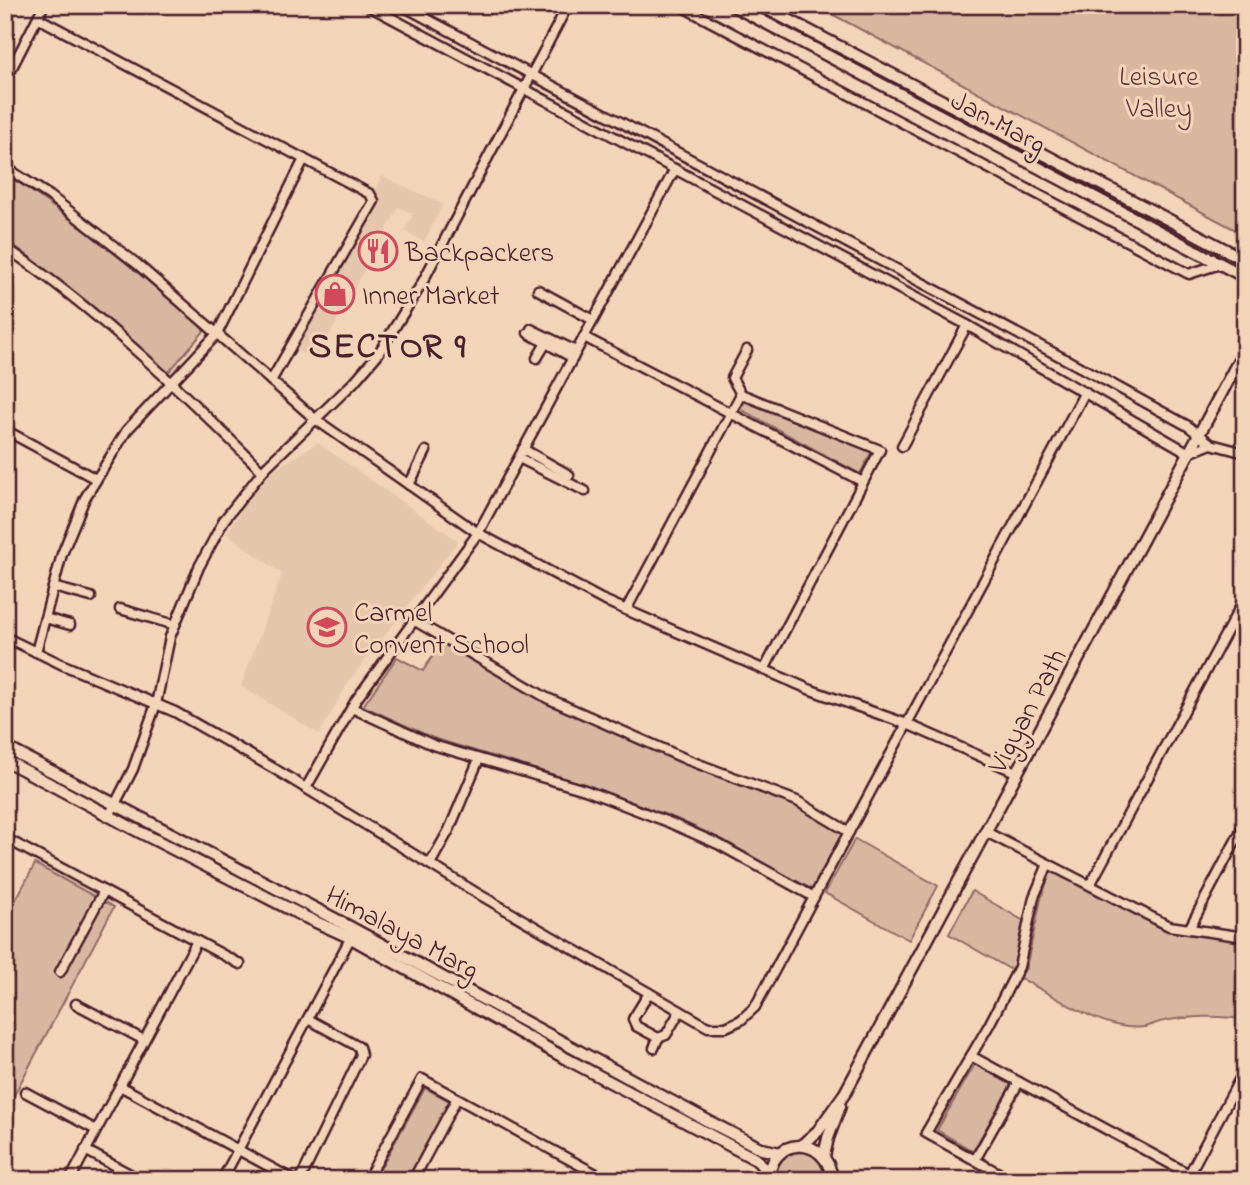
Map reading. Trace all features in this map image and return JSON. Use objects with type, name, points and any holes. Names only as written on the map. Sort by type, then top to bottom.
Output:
[{"type":"main road","name":"Jan Marg","points":[[732,5],[1245,276]]},
{"type":"main road","name":"Jan Marg","points":[[760,5],[1245,260]]},
{"type":"main road","name":"Vigyan Path","points":[[802,1145],[818,1131],[845,1093],[1245,349]]},
{"type":"main road","name":"Himalaya Marg","points":[[5,747],[708,1121],[762,1149],[780,1153]]},
{"type":"main road","name":"Himalaya Marg","points":[[5,760],[305,917],[353,934],[563,1057],[757,1160],[770,1177]]},
{"type":"main road","name":"Vigyan Path","points":[[824,1156],[845,1093]]},
{"type":"main road","points":[[770,1177],[773,1163],[780,1153],[802,1145],[815,1149],[824,1156],[831,1167],[833,1178]]},
{"type":"street","points":[[5,82],[44,5]]},
{"type":"street","points":[[367,5],[967,325],[1189,453],[1211,444]]},
{"type":"street","points":[[401,5],[1110,383],[1200,434],[1211,444],[1245,453]]},
{"type":"street","points":[[109,816],[133,769],[156,704],[170,637],[199,567],[224,520],[262,471],[378,354],[421,285],[568,5]]},
{"type":"street","points":[[679,5],[1189,274],[1220,264]]},
{"type":"street","points":[[38,18],[370,194],[374,201],[271,381]]},
{"type":"street","points":[[36,652],[62,554],[85,498],[127,430],[217,334],[304,159]]},
{"type":"street","points":[[5,167],[50,196],[137,264],[315,419],[478,533],[601,599],[811,690],[907,724],[1018,774]]},
{"type":"street","points":[[306,788],[352,708],[478,533],[675,169]]},
{"type":"street","points":[[5,247],[107,326],[170,382],[262,471]]},
{"type":"street","points":[[538,290],[593,320]]},
{"type":"street","points":[[901,446],[967,325]]},
{"type":"street","points":[[529,331],[575,355],[546,343],[529,331]]},
{"type":"street","points":[[584,337],[863,482]]},
{"type":"street","points":[[537,358],[546,343]]},
{"type":"street","points":[[747,350],[732,378],[741,394],[880,450],[764,670]]},
{"type":"street","points":[[5,637],[175,712],[680,1011],[708,1027],[726,1027],[741,1020],[755,1007],[1085,392]]},
{"type":"street","points":[[626,610],[741,394]]},
{"type":"street","points":[[5,430],[96,480]]},
{"type":"street","points":[[523,449],[569,475]]},
{"type":"street","points":[[410,485],[426,451]]},
{"type":"street","points":[[519,457],[585,491]]},
{"type":"street","points":[[53,587],[90,597]]},
{"type":"street","points":[[1090,885],[1244,603]]},
{"type":"street","points":[[120,609],[175,625]]},
{"type":"street","points":[[45,618],[70,625]]},
{"type":"street","points":[[415,621],[547,698],[688,760],[797,801],[849,832]]},
{"type":"street","points":[[352,708],[433,745],[585,790],[668,821],[718,844],[814,897]]},
{"type":"street","points":[[430,864],[449,830],[480,759]]},
{"type":"street","points":[[1189,929],[1245,823]]},
{"type":"street","points":[[986,832],[1169,926],[1245,937]]},
{"type":"street","points":[[5,838],[240,964]]},
{"type":"street","points":[[1011,1180],[926,1133],[1019,967],[1034,897],[1048,864]]},
{"type":"street","points":[[60,972],[104,891]]},
{"type":"street","points":[[222,1180],[353,934]]},
{"type":"street","points":[[70,1180],[197,941]]},
{"type":"street","points":[[649,993],[633,1019],[636,1026],[659,1038]]},
{"type":"street","points":[[76,1004],[144,1040]]},
{"type":"street","points":[[654,1048],[659,1038],[666,1035],[680,1011]]},
{"type":"street","points":[[300,1180],[361,1052],[359,1047],[308,1019]]},
{"type":"street","points":[[971,1056],[1188,1177],[1245,1069]]},
{"type":"street","points":[[367,1180],[422,1079],[607,1180]]},
{"type":"street","points":[[975,1160],[1019,1082]]},
{"type":"street","points":[[120,1086],[294,1180]]},
{"type":"street","points":[[25,1093],[96,1130]]},
{"type":"street","points":[[413,1180],[457,1098]]},
{"type":"street","points":[[85,1150],[140,1180]]},
{"type":"shaded area","name":"Inner Market","points":[[382,176],[443,204],[424,242],[405,231],[413,214],[399,207],[315,361],[290,346]]},
{"type":"shaded area","name":"Carmel Convent School","points":[[318,443],[458,541],[350,680],[319,734],[241,686],[282,574],[227,534],[242,508],[274,470]]},
{"type":"green space","name":"Leisure Valley","points":[[815,5],[1245,5],[1245,235]]},
{"type":"green space","points":[[5,173],[108,248],[205,330],[167,374],[34,260],[5,239]]},
{"type":"green space","points":[[746,400],[872,451],[860,474],[740,409]]},
{"type":"green space","points":[[441,643],[543,701],[681,762],[795,805],[843,833],[812,891],[725,841],[677,819],[587,785],[433,738],[363,706],[397,657],[423,671]]},
{"type":"green space","points":[[855,839],[938,886],[909,940],[825,893]]},
{"type":"green space","points":[[35,864],[114,907],[5,1112],[5,920]]},
{"type":"green space","points":[[1051,870],[1173,930],[1245,941],[1245,1020],[1194,1017],[1144,1027],[1129,1027],[1097,1019],[1020,978],[1026,968],[1041,899]]},
{"type":"green space","points":[[972,891],[1024,921],[1013,971],[949,934]]},
{"type":"green space","points":[[975,1064],[1011,1085],[973,1151],[937,1130]]},
{"type":"green space","points":[[425,1088],[450,1101],[407,1180],[374,1180]]},
{"type":"green space","points":[[802,1151],[820,1161],[826,1180],[775,1180],[782,1160],[790,1154]]},
{"type":"place","name":"Backpackers","points":[[378,251]]},
{"type":"place","name":"Inner Market","points":[[335,294]]},
{"type":"place","name":"Carmel Convent School","points":[[327,627]]},
{"type":"district","name":"SECTOR 9","points":[[388,345]]}]
